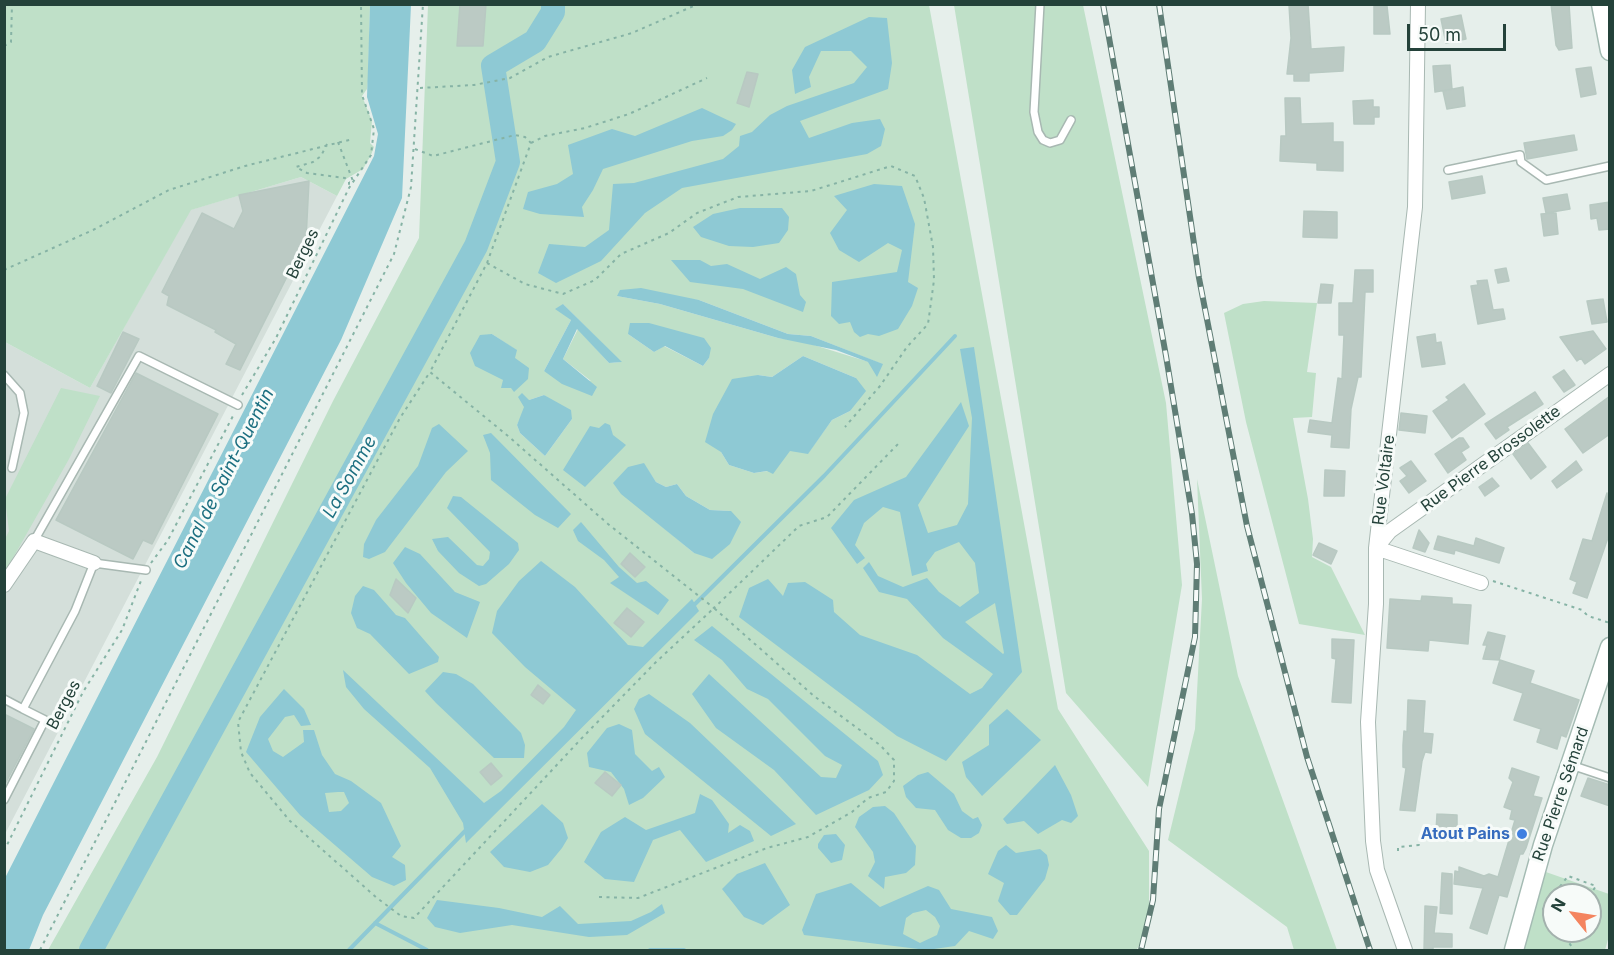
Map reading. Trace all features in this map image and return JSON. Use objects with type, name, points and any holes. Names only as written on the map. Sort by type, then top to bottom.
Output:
[{"type":"main road","points":[[1601,4],[1610,51]]},
{"type":"main road","name":"Rue Pierre Sémard","points":[[1515,948],[1530,886],[1610,647]]},
{"type":"street","name":"Rue Voltaire","points":[[1405,951],[1377,870],[1373,841],[1368,722],[1377,604],[1376,548],[1415,207],[1418,4]]},
{"type":"street","name":"Rue Pierre Brossolette","points":[[1376,548],[1390,531],[1610,374]]},
{"type":"street","points":[[4,585],[34,541],[94,563]]},
{"type":"street","points":[[1376,548],[1481,583]]},
{"type":"lane","points":[[1040,4],[1034,112],[1038,132],[1043,140],[1050,143],[1060,140],[1071,120]]},
{"type":"lane","points":[[1448,170],[1520,155],[1521,162],[1546,180],[1610,166]]},
{"type":"lane","points":[[34,541],[139,356],[238,405]]},
{"type":"lane","points":[[4,375],[20,393],[24,413],[12,468]]},
{"type":"lane","points":[[23,709],[75,611],[94,563],[146,570]]},
{"type":"lane","points":[[4,699],[45,720],[4,800]]},
{"type":"lane","points":[[1571,765],[1610,778]]},
{"type":"path","points":[[4,46],[11,42],[12,4]]},
{"type":"path","name":"Berges","points":[[4,852],[83,692],[122,630],[146,570],[168,540],[248,382],[276,338],[349,188],[371,155],[375,138],[372,121],[362,95],[361,4]]},
{"type":"path","points":[[40,951],[388,268],[406,213],[415,149],[423,4]]},
{"type":"path","points":[[419,88],[504,80],[548,57],[632,33],[698,4]]},
{"type":"path","points":[[707,78],[629,114],[585,128],[545,136],[531,143],[487,263],[430,372],[400,418],[238,722],[241,752],[250,773],[290,821],[397,914],[414,918],[654,663],[714,609],[799,526],[827,517],[898,444]]},
{"type":"path","points":[[415,149],[433,156],[515,135],[525,137],[531,143]]},
{"type":"path","points":[[4,270],[93,230],[169,190],[327,144],[353,139]]},
{"type":"path","points":[[338,142],[353,181]]},
{"type":"path","points":[[327,144],[321,156],[313,162],[296,167],[307,173],[345,178],[349,182],[349,188]]},
{"type":"path","points":[[487,263],[525,284],[563,294],[595,280],[621,254],[669,233],[697,213],[738,197],[811,191],[891,166],[915,176],[924,198],[933,247],[934,279],[928,324],[907,347],[880,386],[845,427]]},
{"type":"path","points":[[430,372],[508,436],[608,524],[694,592],[814,696],[880,745],[894,760],[894,781],[886,792],[868,798],[852,812],[808,837],[767,848],[638,898],[599,897]]},
{"type":"path","points":[[1481,583],[1495,581],[1582,610],[1588,616],[1610,623]]},
{"type":"path","points":[[1398,851],[1398,847],[1419,845],[1419,849]]},
{"type":"path","points":[[1563,883],[1568,876],[1588,883]]},
{"type":"shaded area","points":[[301,177],[337,196],[5,834],[5,342],[90,388],[190,210]]},
{"type":"green space","points":[[4,5],[370,5],[368,82],[367,89],[362,96],[372,121],[370,143],[374,147],[371,155],[363,169],[346,179],[337,196],[301,177],[191,210],[90,388],[5,342]]},
{"type":"green space","points":[[428,5],[929,5],[1058,709],[1149,851],[1149,909],[1140,945],[1136,950],[48,950],[157,757],[333,401],[419,238]],"holes":[[[617,296],[699,300],[788,334],[811,336],[882,364],[801,341],[778,338],[660,304]],[[563,304],[621,362],[609,363],[578,329],[563,359],[591,381],[544,371],[571,320]],[[492,334],[516,350],[502,388],[504,380],[487,370]],[[628,334],[709,358],[703,366],[664,346],[654,352]],[[803,356],[856,378],[850,411],[832,420],[808,453],[790,450],[768,471],[754,473],[729,465],[721,452],[758,375],[772,377]],[[544,395],[572,419],[545,456],[520,433],[517,425],[529,400]],[[643,463],[656,482],[666,487],[677,484],[686,496],[710,510],[731,511],[694,553],[659,524]]]},
{"type":"green space","points":[[954,5],[1083,5],[1166,403],[1182,585],[1148,787],[1066,693]]},
{"type":"green space","points":[[1264,301],[1317,303],[1307,372],[1316,373],[1312,417],[1293,418],[1308,499],[1313,539],[1312,557],[1331,567],[1365,635],[1299,624],[1246,422],[1224,313],[1243,304]]},
{"type":"green space","points":[[61,388],[100,396],[69,459],[5,572],[5,539],[9,531],[5,499]]},
{"type":"green space","points":[[1197,479],[1238,676],[1337,950],[1294,950],[1287,927],[1168,840],[1195,729],[1202,599]]},
{"type":"green space","points":[[1543,871],[1577,883],[1542,883],[1542,943],[1602,943],[1602,892],[1609,894],[1609,936],[1605,950],[1524,950]]},
{"type":"water","name":"Canal de Saint-Quentin","points":[[370,5],[411,5],[402,198],[341,340],[43,915],[29,950],[5,950],[5,878],[374,156],[378,134],[367,97]]},
{"type":"water","points":[[869,17],[887,18],[892,63],[888,89],[800,121],[809,138],[852,123],[880,119],[885,129],[881,146],[867,154],[682,188],[645,213],[601,261],[556,283],[538,273],[549,244],[585,247],[609,230],[613,184],[634,183],[723,159],[739,146],[740,136],[752,132],[770,115],[787,106],[854,83],[867,67],[851,51],[821,51],[809,77],[811,87],[795,94],[792,70],[805,47]]},
{"type":"water","points":[[702,108],[736,124],[723,136],[692,141],[603,169],[582,207],[584,217],[540,214],[523,209],[528,192],[557,184],[573,174],[568,145],[612,129],[635,136]]},
{"type":"water","points":[[874,184],[902,186],[915,224],[908,282],[918,288],[912,306],[898,329],[879,336],[868,334],[860,337],[854,332],[850,322],[839,324],[831,316],[832,282],[897,272],[902,250],[888,243],[859,262],[839,250],[830,233],[847,210],[834,196]]},
{"type":"water","points":[[740,208],[782,208],[789,217],[788,230],[779,243],[753,247],[729,246],[701,237],[693,227],[713,214]]},
{"type":"water","points":[[671,260],[700,260],[711,266],[727,264],[760,279],[786,267],[796,274],[800,295],[806,302],[803,312],[743,289],[690,282]]},
{"type":"water","points":[[641,288],[699,300],[788,334],[811,336],[883,364],[877,377],[868,362],[836,350],[778,338],[660,304],[617,296],[620,290]]},
{"type":"water","points":[[563,304],[622,362],[609,363],[577,329],[563,359],[597,387],[592,396],[562,384],[544,371],[571,320],[555,309]]},
{"type":"water","points":[[630,323],[649,323],[704,338],[711,348],[709,358],[703,366],[665,346],[654,352],[628,334]]},
{"type":"water","points":[[492,334],[517,350],[515,358],[529,368],[528,379],[514,392],[511,388],[501,388],[503,380],[475,366],[470,353],[480,335]]},
{"type":"water","points":[[974,347],[1022,672],[946,761],[897,736],[739,617],[749,588],[768,579],[783,596],[788,583],[805,582],[833,600],[834,612],[860,635],[917,655],[970,694],[982,688],[993,674],[943,638],[907,599],[879,592],[863,568],[869,562],[878,576],[903,587],[927,578],[939,592],[960,607],[979,593],[975,563],[959,542],[935,552],[926,564],[928,571],[912,576],[900,512],[883,507],[864,523],[855,545],[865,558],[857,564],[831,528],[854,500],[906,477],[961,402],[969,426],[918,505],[928,533],[957,525],[968,504],[972,418],[960,349]],"holes":[[[995,603],[1004,653],[965,622]]]},
{"type":"water","points":[[803,356],[856,378],[866,391],[850,411],[832,420],[808,454],[790,451],[773,474],[767,471],[754,473],[729,465],[721,452],[705,442],[713,414],[732,379],[758,375],[772,377]]},
{"type":"water","points":[[522,393],[529,400],[544,395],[571,410],[572,419],[545,456],[520,433],[517,425],[524,407],[518,397]]},
{"type":"water","points":[[605,423],[610,425],[613,435],[626,445],[585,487],[563,470],[590,426],[599,428]]},
{"type":"water","points":[[439,424],[468,451],[446,472],[385,552],[369,559],[363,557],[364,544],[376,520],[418,466],[432,428]]},
{"type":"water","points":[[491,433],[571,514],[558,528],[535,515],[491,480],[490,453],[483,435]]},
{"type":"water","points":[[644,463],[656,482],[666,487],[677,484],[686,496],[710,510],[731,511],[741,522],[730,544],[712,559],[694,553],[621,494],[613,483],[628,467]]},
{"type":"water","points":[[453,496],[461,497],[518,543],[519,550],[509,564],[486,584],[479,586],[459,573],[438,551],[432,539],[448,537],[477,565],[483,566],[489,559],[490,552],[447,508]]},
{"type":"water","points":[[581,522],[619,567],[637,583],[646,581],[669,600],[658,615],[610,583],[619,577],[604,560],[578,541],[573,530]]},
{"type":"water","points":[[405,547],[420,554],[455,592],[480,602],[467,638],[431,613],[406,583],[393,563]]},
{"type":"water","points":[[541,561],[575,587],[628,645],[643,647],[692,599],[699,611],[466,843],[463,823],[430,768],[364,709],[346,687],[343,670],[484,803],[501,791],[564,727],[576,710],[525,667],[492,633],[497,611],[519,581]]},
{"type":"water","points":[[363,586],[374,590],[396,615],[405,618],[439,657],[438,662],[409,674],[370,634],[357,628],[351,613],[355,596]]},
{"type":"water","points":[[712,626],[878,761],[883,775],[869,790],[816,815],[774,770],[716,728],[692,694],[709,674],[821,777],[836,778],[842,765],[825,756],[768,699],[747,689],[722,660],[694,640]]},
{"type":"water","points":[[443,672],[456,674],[473,684],[521,733],[525,745],[524,758],[494,758],[436,703],[425,691]]},
{"type":"water","points":[[284,689],[304,709],[311,725],[301,726],[294,715],[285,717],[268,739],[273,751],[283,757],[304,742],[303,730],[314,730],[322,755],[335,774],[351,781],[381,803],[401,846],[392,857],[405,865],[406,880],[394,886],[372,877],[300,815],[246,752],[260,717]],"holes":[[[344,792],[349,803],[341,811],[329,812],[325,793]]]},
{"type":"water","points":[[649,694],[690,723],[796,824],[771,836],[645,734],[634,709],[639,699]]},
{"type":"water","points":[[1007,709],[1041,740],[982,796],[966,777],[962,762],[989,745],[989,725]]},
{"type":"water","points":[[619,724],[632,730],[635,754],[652,771],[659,767],[665,777],[643,798],[629,805],[624,789],[611,772],[589,767],[587,753],[607,728]]},
{"type":"water","points":[[1055,765],[1071,795],[1078,816],[1071,823],[1062,820],[1038,834],[1024,821],[1007,824],[1003,819]]},
{"type":"water","points":[[928,772],[954,794],[962,811],[973,819],[978,817],[982,825],[979,833],[971,838],[961,838],[948,830],[935,810],[916,808],[906,797],[903,786],[918,775]]},
{"type":"water","points":[[700,794],[712,800],[729,824],[728,833],[740,825],[750,831],[754,841],[706,862],[680,830],[653,840],[634,882],[605,879],[584,862],[601,832],[625,817],[646,830],[695,813]]},
{"type":"water","points":[[542,804],[563,823],[568,838],[562,848],[548,865],[530,872],[504,867],[490,852]]},
{"type":"water","points":[[885,806],[894,813],[916,846],[915,865],[906,873],[885,877],[884,889],[868,876],[875,862],[873,852],[855,827],[859,817],[873,807]]},
{"type":"water","points":[[836,834],[845,845],[842,860],[831,863],[818,848],[818,844],[824,835]]},
{"type":"water","points":[[1006,845],[1016,853],[1040,849],[1047,855],[1049,865],[1045,879],[1017,915],[1010,915],[998,901],[1004,883],[988,874],[998,851]]},
{"type":"water","points":[[765,863],[790,905],[763,925],[744,917],[722,889],[737,874]]},
{"type":"water","points":[[851,883],[880,907],[928,886],[939,890],[951,909],[992,917],[998,931],[993,939],[969,931],[955,946],[927,950],[804,935],[802,930],[816,894]],"holes":[[[926,910],[935,917],[940,926],[937,935],[920,943],[903,934],[906,918],[913,913]]]},
{"type":"water","points":[[437,900],[499,908],[542,917],[560,906],[578,924],[631,921],[662,904],[665,913],[627,935],[589,937],[512,925],[460,933],[435,927],[427,918]]},
{"type":"building","points":[[460,4],[486,4],[483,46],[457,46]]},
{"type":"building","points":[[1308,4],[1311,49],[1344,47],[1343,71],[1309,73],[1309,81],[1294,81],[1294,74],[1287,74],[1291,38],[1289,5]]},
{"type":"building","points":[[1551,4],[1569,4],[1572,48],[1559,50],[1556,45]]},
{"type":"building","points":[[1374,6],[1387,6],[1390,34],[1374,34]]},
{"type":"building","points":[[1461,15],[1466,39],[1446,43],[1441,19]]},
{"type":"building","points":[[1450,65],[1452,89],[1435,92],[1433,66]]},
{"type":"building","points":[[1591,67],[1596,94],[1581,97],[1576,69]]},
{"type":"building","points":[[747,72],[758,74],[749,107],[737,103]]},
{"type":"building","points":[[1463,87],[1465,106],[1447,109],[1443,91]]},
{"type":"building","points":[[1285,98],[1300,98],[1301,124],[1333,123],[1333,142],[1343,142],[1343,171],[1317,170],[1317,163],[1280,161],[1281,136],[1286,136]]},
{"type":"building","points":[[1373,100],[1373,107],[1379,107],[1379,117],[1374,117],[1374,124],[1354,124],[1353,101]]},
{"type":"building","points":[[1574,135],[1577,150],[1527,159],[1524,143]]},
{"type":"building","points":[[1482,176],[1485,193],[1452,199],[1449,182]]},
{"type":"building","points":[[309,181],[306,239],[240,370],[226,364],[236,344],[215,332],[216,330],[167,305],[169,296],[162,292],[202,213],[234,229],[243,211],[239,195]]},
{"type":"building","points":[[1567,194],[1570,209],[1546,213],[1543,198]]},
{"type":"building","points":[[1610,202],[1610,229],[1599,230],[1597,218],[1591,219],[1590,205]]},
{"type":"building","points":[[1304,211],[1337,212],[1337,238],[1303,237]]},
{"type":"building","points":[[1556,213],[1558,234],[1544,236],[1541,214]]},
{"type":"building","points":[[1506,268],[1509,281],[1498,283],[1495,270]]},
{"type":"building","points":[[1355,270],[1373,270],[1373,292],[1365,292],[1361,377],[1358,377],[1351,409],[1349,448],[1331,447],[1332,435],[1308,432],[1310,420],[1332,423],[1338,378],[1342,379],[1344,335],[1339,335],[1339,303],[1353,303]]},
{"type":"building","points":[[1487,280],[1493,310],[1503,309],[1505,319],[1478,324],[1471,286],[1478,285],[1477,281]]},
{"type":"building","points":[[1321,284],[1333,285],[1331,303],[1318,303]]},
{"type":"building","points":[[1603,299],[1607,322],[1592,324],[1587,301]]},
{"type":"building","points":[[1593,331],[1606,349],[1585,364],[1581,358],[1577,361],[1560,337]]},
{"type":"building","points":[[123,332],[139,339],[111,393],[97,386]]},
{"type":"building","points":[[1435,334],[1436,343],[1441,342],[1445,364],[1422,367],[1417,337]]},
{"type":"building","points":[[1564,370],[1575,385],[1564,392],[1553,377]]},
{"type":"building","points":[[136,373],[218,414],[152,544],[143,540],[133,559],[56,520]]},
{"type":"building","points":[[1464,384],[1485,414],[1452,438],[1433,411],[1449,400],[1446,397]]},
{"type":"building","points":[[1535,392],[1543,404],[1507,427],[1509,430],[1496,439],[1485,424]]},
{"type":"building","points":[[1610,396],[1610,434],[1583,453],[1565,429]]},
{"type":"building","points":[[1401,413],[1427,416],[1425,433],[1399,430]]},
{"type":"building","points":[[1459,438],[1463,438],[1469,447],[1461,452],[1466,460],[1448,473],[1435,454]]},
{"type":"building","points":[[1528,443],[1546,467],[1531,479],[1513,454]]},
{"type":"building","points":[[1411,461],[1426,481],[1409,493],[1400,481],[1407,476],[1400,468]]},
{"type":"building","points":[[1576,461],[1582,470],[1557,488],[1552,481]]},
{"type":"building","points":[[1325,470],[1345,471],[1344,496],[1324,496]]},
{"type":"building","points":[[1492,478],[1499,486],[1485,496],[1479,487]]},
{"type":"building","points":[[1607,493],[1610,532],[1587,598],[1573,593],[1577,582],[1570,579],[1583,539],[1592,541]]},
{"type":"building","points":[[1419,530],[1429,543],[1425,552],[1413,548]]},
{"type":"building","points":[[1438,536],[1474,546],[1476,538],[1504,548],[1499,563],[1455,550],[1454,554],[1434,549]]},
{"type":"building","points":[[1319,543],[1337,551],[1331,564],[1313,555]]},
{"type":"building","points":[[630,553],[645,567],[635,577],[621,564]]},
{"type":"building","points":[[396,579],[416,598],[408,613],[390,595]]},
{"type":"building","points":[[1422,596],[1452,598],[1452,604],[1471,605],[1468,644],[1429,640],[1428,651],[1387,648],[1390,599],[1421,601]]},
{"type":"building","points":[[627,608],[644,622],[631,637],[614,623]]},
{"type":"building","points":[[1488,632],[1505,636],[1499,660],[1483,659],[1487,645],[1483,645]]},
{"type":"building","points":[[1332,639],[1354,640],[1351,703],[1332,702],[1336,659],[1332,658]]},
{"type":"building","points":[[1500,660],[1534,671],[1530,683],[1579,700],[1566,737],[1561,735],[1557,749],[1537,742],[1541,729],[1514,720],[1523,693],[1493,683]]},
{"type":"building","points":[[538,685],[550,695],[543,704],[531,695]]},
{"type":"building","points":[[1408,700],[1425,701],[1423,733],[1433,734],[1431,753],[1425,752],[1422,761],[1415,811],[1400,810],[1406,768],[1403,767],[1403,745],[1404,731],[1407,732]]},
{"type":"building","points":[[4,714],[34,729],[4,786]]},
{"type":"building","points":[[491,763],[502,776],[491,785],[480,772]]},
{"type":"building","points":[[1512,768],[1539,777],[1533,796],[1542,798],[1526,848],[1523,854],[1520,854],[1507,897],[1499,895],[1487,934],[1470,928],[1483,888],[1454,884],[1455,871],[1459,872],[1459,867],[1484,876],[1489,874],[1498,877],[1515,820],[1510,819],[1512,810],[1504,807],[1513,782],[1509,778]]},
{"type":"building","points":[[605,772],[621,785],[612,796],[595,783]]},
{"type":"building","points":[[1588,778],[1610,785],[1610,806],[1581,796]]},
{"type":"building","points":[[1437,814],[1457,815],[1457,834],[1436,832]]},
{"type":"building","points":[[1442,873],[1452,874],[1452,914],[1440,913]]},
{"type":"building","points":[[1425,906],[1437,907],[1434,933],[1452,934],[1452,947],[1433,947],[1433,951],[1424,951]]},
{"type":"waterway","name":"La Somme","points":[[91,950],[476,246],[508,162],[493,66],[535,41],[553,12],[553,4]]},
{"type":"waterway","points":[[692,607],[824,476],[955,336]]},
{"type":"waterway","points":[[349,950],[467,829]]},
{"type":"waterway","points":[[375,923],[427,950]]},
{"type":"waterway","points":[[650,950],[684,950]]},
{"type":"railway","points":[[1103,4],[1166,356],[1192,514],[1197,564],[1195,637],[1159,809],[1153,900],[1141,950]]},
{"type":"railway","points":[[1159,4],[1199,278],[1247,526],[1307,757],[1370,950]]},
{"type":"place","name":"Atout Pains","points":[[1522,834]]}]
